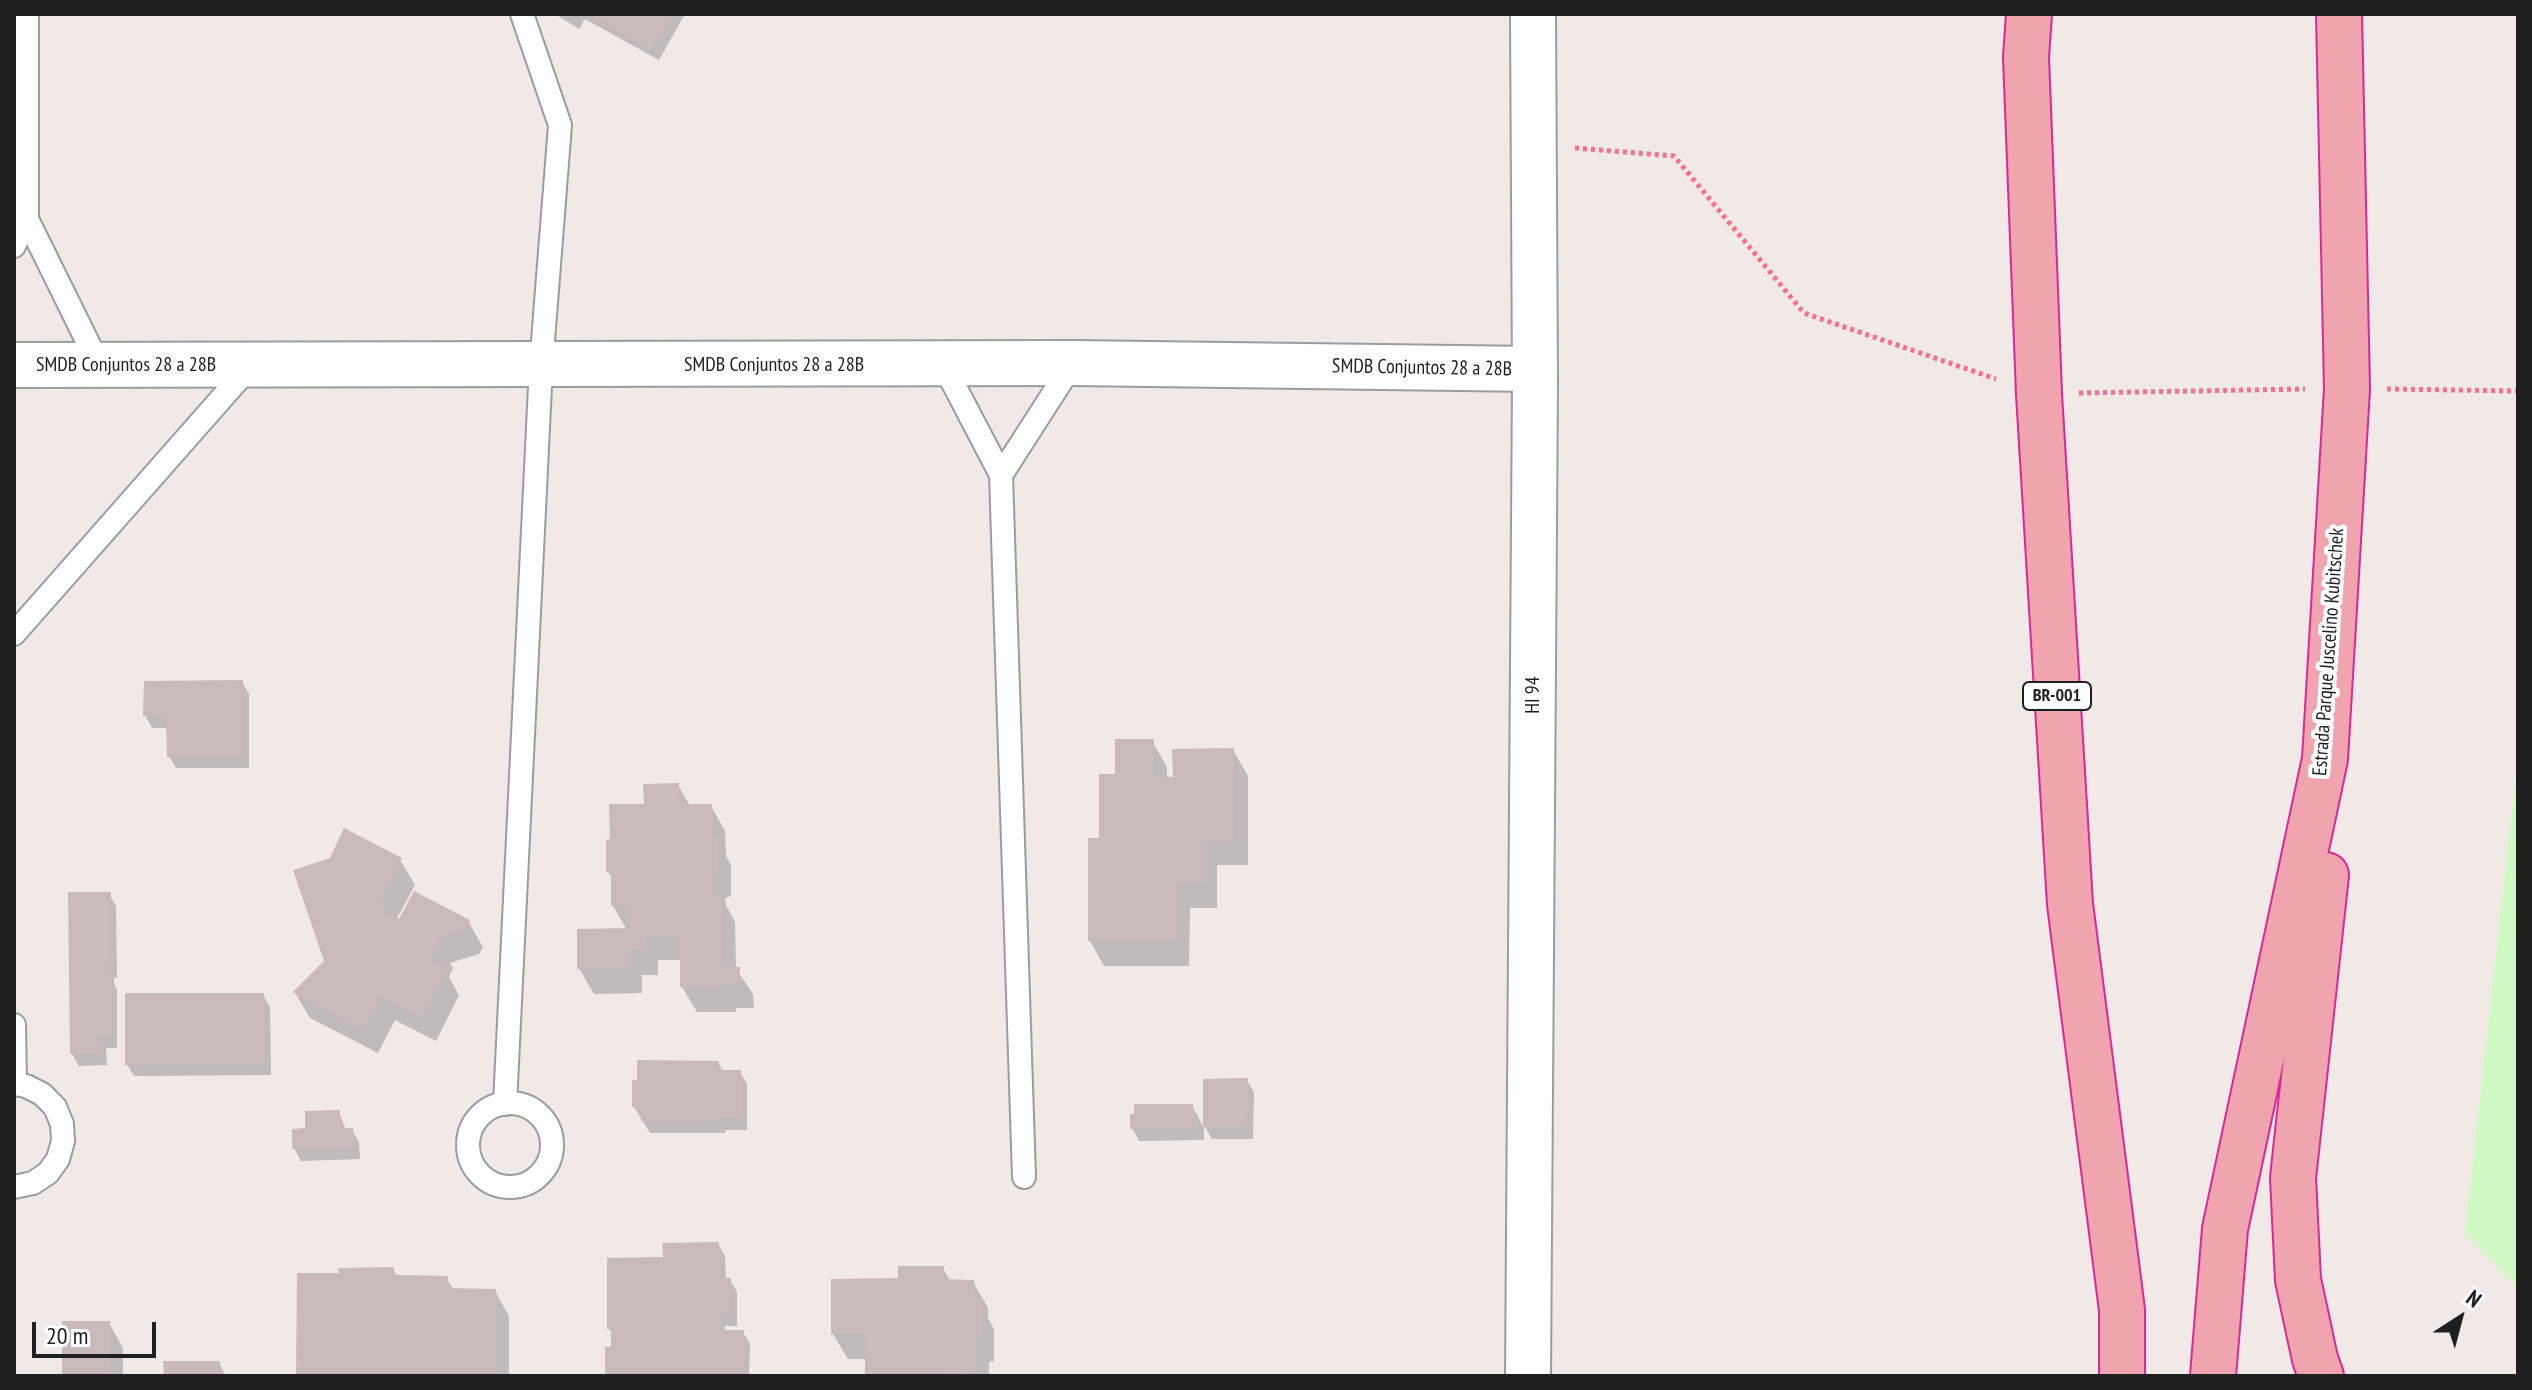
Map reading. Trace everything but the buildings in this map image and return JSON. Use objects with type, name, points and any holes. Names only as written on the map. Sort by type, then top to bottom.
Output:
[{"type":"highway","name":"BR-001","points":[[2029,14],[2026,57],[2039,394],[2070,904],[2122,1310],[2122,1376]]},
{"type":"highway","name":"Estrada Parque Juscelino Kubitschek","points":[[2213,1376],[2225,1229],[2325,759],[2347,389],[2339,14]]},
{"type":"highway","points":[[2321,1376],[2298,1280],[2293,1178],[2327,858],[2325,759]]},
{"type":"street","name":"HI 94","points":[[1528,1376],[1535,369],[1533,14]]},
{"type":"street","name":"SMDB Conjuntos 28 a 28B","points":[[14,365],[1073,363],[1535,369]]},
{"type":"lane","points":[[14,246],[27,219],[27,14]]},
{"type":"lane","points":[[505,1104],[541,366],[560,125],[522,14]]},
{"type":"lane","points":[[27,219],[100,367]]},
{"type":"lane","points":[[1001,475],[1073,363]]},
{"type":"lane","points":[[943,364],[1001,475],[1024,1177]]},
{"type":"lane","points":[[14,634],[252,365]]},
{"type":"lane","points":[[14,1025],[15,1084],[42,1094],[55,1107],[62,1124],[63,1141],[58,1159],[48,1173],[33,1183],[14,1187]]},
{"type":"path","points":[[1533,145],[1674,156],[1804,313],[2039,394],[2347,389],[2518,391]]},
{"type":"green space","points":[[2518,756],[2518,1288],[2465,1233]]}]
